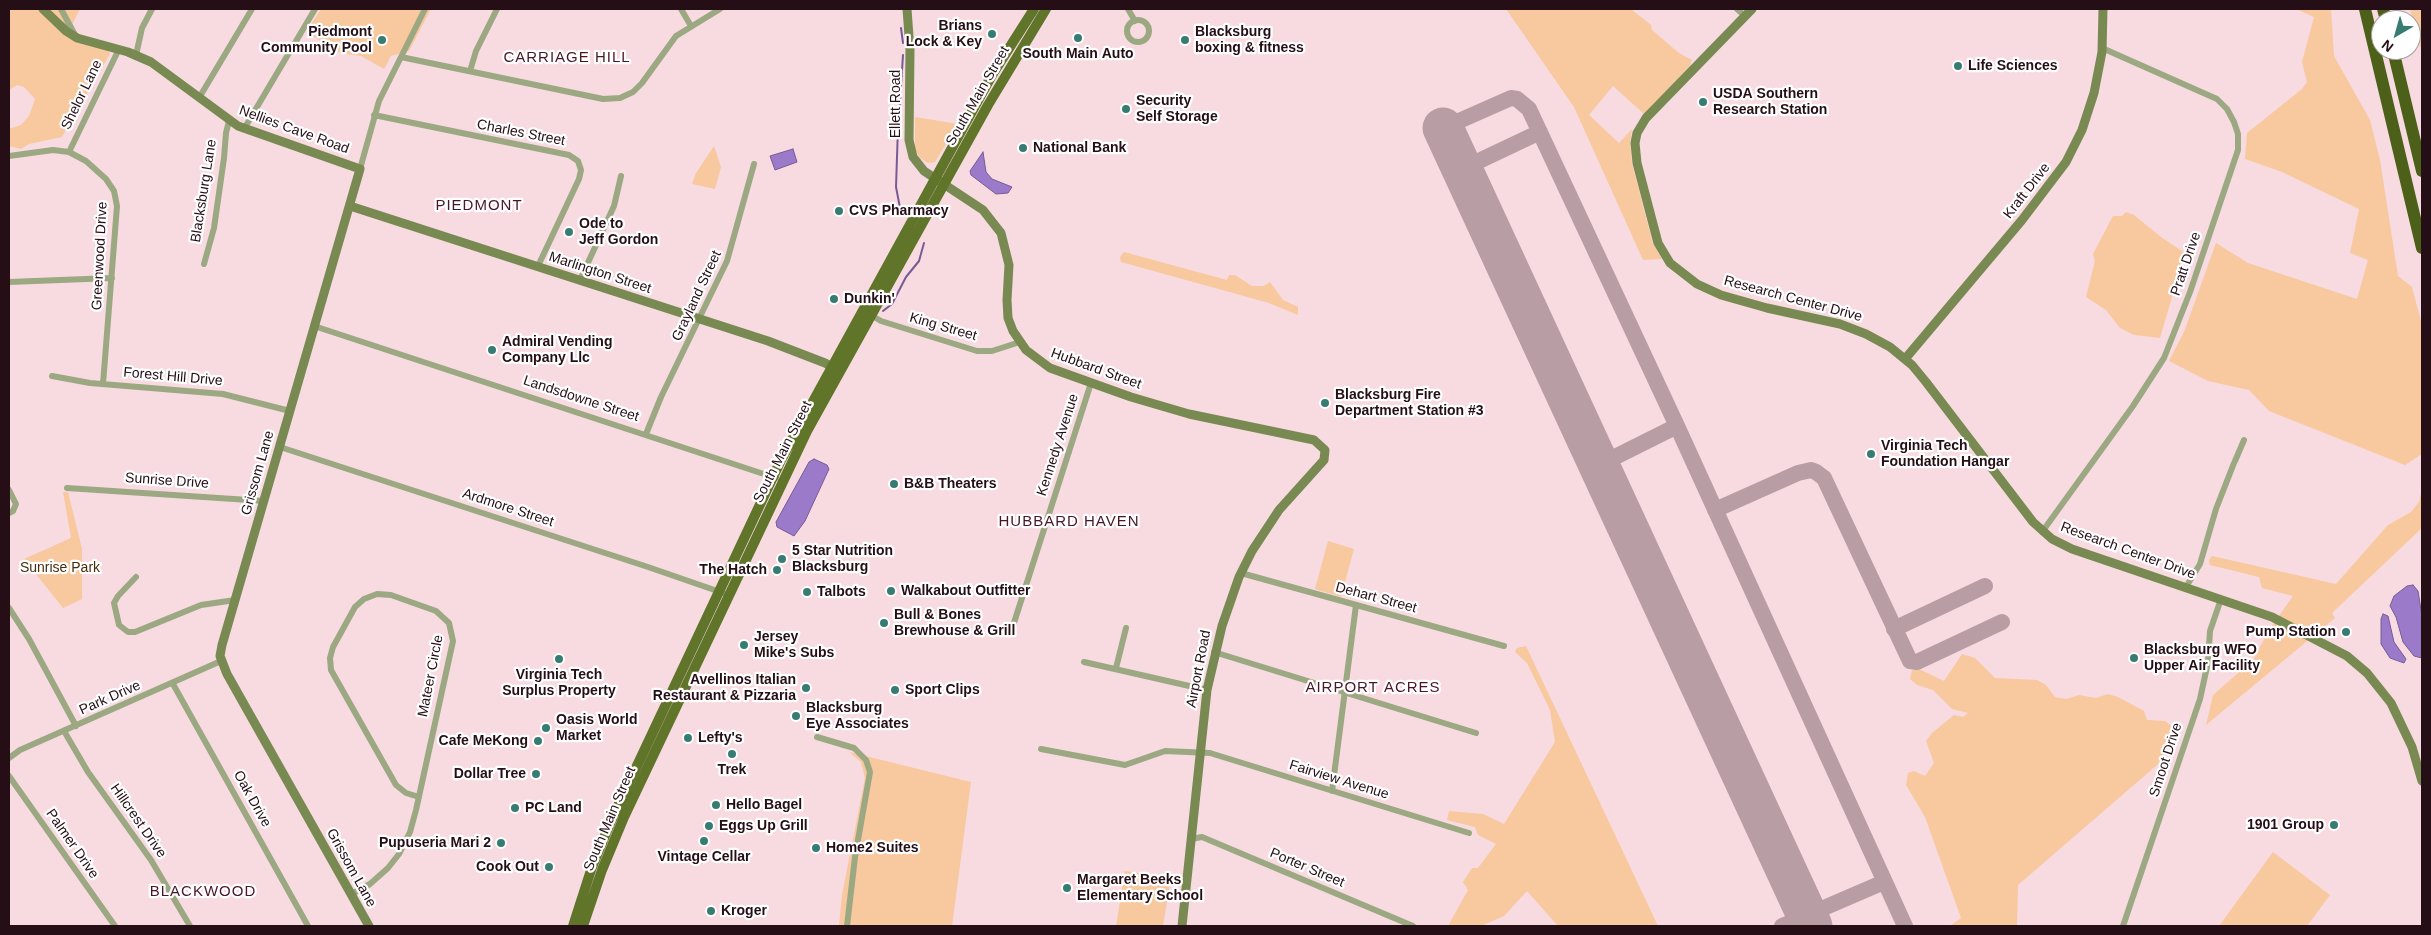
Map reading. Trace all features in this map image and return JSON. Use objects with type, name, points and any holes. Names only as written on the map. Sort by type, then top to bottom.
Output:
[{"type":"highway","points":[[2365,9],[2422,248]]},
{"type":"highway","points":[[2395,60],[2422,171]]},
{"type":"main road","name":"South Main Street","points":[[940,182],[1000,62],[1034,9]]},
{"type":"main road","name":"South Main Street","points":[[572,926],[592,867],[608,829],[778,479],[835,369],[940,182],[1046,9]]},
{"type":"main road","name":"South Main Street","points":[[583,926],[614,840],[724,593]]},
{"type":"street","name":"Nellies Cave Road","points":[[43,9],[66,31],[78,38],[136,55],[165,71],[230,121],[244,129],[360,169]]},
{"type":"street","points":[[61,9],[68,25],[78,38]]},
{"type":"street","points":[[136,55],[142,28],[152,9]]},
{"type":"street","points":[[200,98],[252,9]]},
{"type":"street","points":[[244,129],[315,9]]},
{"type":"street","name":"Grissom Lane","points":[[369,926],[221,661],[222,645],[350,206],[374,114],[425,9]]},
{"type":"street","points":[[470,71],[476,52],[497,9]]},
{"type":"street","points":[[681,9],[690,26]]},
{"type":"street","points":[[401,57],[603,98],[620,98],[638,88],[671,42],[690,26],[720,9]]},
{"type":"street","name":"Ellett Road","points":[[907,9],[910,50],[908,122],[911,150],[918,166],[940,182]]},
{"type":"street","points":[[1128,9],[1135,20]]},
{"type":"street","points":[[1737,9],[1745,16]]},
{"type":"street","name":"Research Center Drive","points":[[1752,9],[1646,118],[1637,133],[1636,156],[1661,249],[1672,265],[1706,288],[1755,305],[1847,327],[1882,342],[1905,359],[1926,382],[2042,532],[2052,540],[2221,599],[2304,632],[2334,647],[2356,662],[2377,684],[2400,720],[2412,746],[2422,781]]},
{"type":"street","name":"Kraft Drive","points":[[1905,359],[2018,225],[2066,162],[2090,108],[2099,75],[2103,9]]},
{"type":"street","name":"Pratt Drive","points":[[2042,532],[2133,406],[2164,358],[2190,292],[2238,150],[2238,134],[2233,119],[2217,99],[2102,48]]},
{"type":"street","name":"Shelor Lane","points":[[69,152],[118,49]]},
{"type":"street","name":"Charles Street","points":[[374,114],[574,157],[580,166],[581,175],[538,266]]},
{"type":"street","name":"Blacksburg Lane","points":[[204,264],[214,228],[226,133],[230,121]]},
{"type":"street","name":"Greenwood Drive","points":[[9,156],[53,150],[69,152],[82,158],[106,179],[116,196],[112,278],[102,384]]},
{"type":"street","name":"Grayland Street","points":[[646,434],[661,397],[700,320],[732,248],[754,164]]},
{"type":"street","points":[[580,280],[614,206],[621,176]]},
{"type":"street","name":"Hubbard Street","points":[[940,182],[984,210],[993,220],[1004,240],[1009,265],[1007,310],[1011,325],[1020,342],[1043,364],[1090,383],[1189,414],[1314,440],[1324,448]]},
{"type":"street","name":"Marlington Street","points":[[350,206],[768,341],[835,369]]},
{"type":"street","points":[[9,282],[112,278]]},
{"type":"street","name":"King Street","points":[[867,313],[881,321],[977,350],[992,351],[1020,342]]},
{"type":"street","name":"Landsdowne Street","points":[[314,326],[778,479]]},
{"type":"street","name":"Forest Hill Drive","points":[[52,376],[102,384],[223,394],[290,411]]},
{"type":"street","name":"Kennedy Avenue","points":[[1012,629],[1090,383]]},
{"type":"street","points":[[2186,587],[2200,564],[2216,509],[2244,440]]},
{"type":"street","name":"Ardmore Street","points":[[280,447],[724,593]]},
{"type":"street","name":"Airport Road","points":[[1182,926],[1207,690],[1214,652],[1241,573],[1252,550],[1275,516],[1324,460],[1324,448]]},
{"type":"street","name":"Sunrise Drive","points":[[67,488],[264,501]]},
{"type":"street","points":[[9,490],[14,499],[15,506],[9,513]]},
{"type":"street","name":"Dehart Street","points":[[1241,573],[1504,646]]},
{"type":"street","points":[[136,577],[114,603],[119,625],[128,632],[135,632],[201,605],[235,600]]},
{"type":"street","name":"Mateer Circle","points":[[350,895],[376,880],[396,858],[410,832],[419,797],[453,640],[453,633],[447,619],[436,611],[391,595],[377,594],[364,599],[355,607],[332,647],[330,658],[331,670],[396,785],[406,793],[419,797]]},
{"type":"street","name":"Smoot Drive","points":[[2123,926],[2200,698],[2207,667],[2210,631],[2221,599]]},
{"type":"street","points":[[1332,791],[1356,605]]},
{"type":"street","points":[[9,608],[30,639],[76,726]]},
{"type":"street","points":[[1116,668],[1126,628]]},
{"type":"street","points":[[1214,652],[1476,733]]},
{"type":"street","name":"Park Drive","points":[[9,758],[64,731],[221,661]]},
{"type":"street","points":[[1084,662],[1207,690]]},
{"type":"street","name":"Oak Drive","points":[[173,684],[308,926]]},
{"type":"street","name":"Hillcrest Drive","points":[[64,731],[88,772],[151,860],[190,926]]},
{"type":"street","points":[[817,736],[854,748],[866,760],[870,772],[855,857],[847,926]]},
{"type":"street","name":"Fairview Avenue","points":[[1041,749],[1125,765],[1164,751],[1210,753],[1469,833]]},
{"type":"street","name":"Palmer Drive","points":[[9,776],[115,926]]},
{"type":"street","name":"Porter Street","points":[[1191,839],[1202,837],[1413,926]]},
{"type":"green space","points":[[9,9],[80,9],[72,25],[75,30],[83,37],[106,43],[110,54],[62,137],[29,144],[21,149],[9,146],[9,129],[21,125],[29,116],[35,99],[24,87],[17,85],[9,90]]},
{"type":"green space","points":[[321,9],[431,9],[409,51],[391,56],[384,69],[361,56],[340,53],[306,32]]},
{"type":"green space","points":[[1506,9],[1631,9],[1651,25],[1652,30],[1679,53],[1692,60],[1690,66],[1644,114],[1613,86],[1589,115],[1619,143],[1632,129],[1630,142],[1632,164],[1653,244],[1662,259],[1643,260],[1574,107]]},
{"type":"green space","points":[[2296,9],[2331,9],[2334,56],[2370,120],[2380,160],[2398,276],[2412,287],[2422,325],[2422,454],[2405,465],[2269,411],[2249,390],[2208,381],[2169,361],[2184,332],[2216,243],[2248,263],[2357,299],[2368,260],[2350,253],[2359,209],[2282,172],[2245,159],[2247,133],[2302,89],[2307,82],[2302,62],[2314,17]]},
{"type":"green space","points":[[2422,9],[2422,53],[2421,10],[2410,10]]},
{"type":"green space","points":[[915,117],[958,124],[935,162],[928,163],[920,158],[915,150]]},
{"type":"green space","points":[[714,146],[721,167],[715,189],[692,184],[696,173]]},
{"type":"green space","points":[[2126,212],[2134,215],[2161,237],[2185,253],[2160,338],[2134,335],[2120,328],[2106,310],[2086,297],[2095,261],[2093,254],[2113,216],[2122,216]]},
{"type":"green space","points":[[1124,252],[1227,280],[1229,275],[1235,275],[1252,286],[1264,286],[1270,282],[1283,300],[1298,307],[1298,315],[1269,303],[1121,262],[1120,257]]},
{"type":"green space","points":[[2422,489],[2422,528],[2332,613],[2335,618],[2206,725],[2213,695],[2253,660],[2269,630],[2293,596],[2262,588],[2259,577],[2210,565],[2209,560],[2212,556],[2336,584],[2388,525],[2411,512],[2419,502]]},
{"type":"green space","name":"Sunrise Park","points":[[63,492],[68,492],[82,549],[82,599],[63,608],[24,559],[71,538]]},
{"type":"green space","points":[[1328,541],[1354,549],[1341,597],[1315,589]]},
{"type":"green space","points":[[1526,646],[1658,926],[1558,926],[1527,891],[1504,916],[1481,926],[1448,926],[1468,890],[1463,882],[1472,868],[1478,868],[1496,844],[1478,835],[1475,827],[1447,820],[1449,811],[1483,814],[1504,824],[1555,742],[1550,710],[1527,663],[1515,652],[1517,648]]},
{"type":"green space","points":[[1962,654],[1975,658],[1995,678],[2037,680],[2046,685],[2055,697],[2066,699],[2079,695],[2096,698],[2108,694],[2118,697],[2144,711],[2147,720],[2165,721],[2175,729],[2164,759],[2018,885],[2017,926],[1950,926],[1961,918],[1925,817],[1906,785],[1908,773],[1914,771],[1925,776],[1934,763],[1926,741],[1932,733],[1954,715],[1963,717],[1968,713],[1952,709],[1933,690],[1917,685],[1910,679],[1912,670],[1919,669],[1944,681]]},
{"type":"green space","points":[[849,752],[971,782],[952,926],[839,926],[842,895],[865,778],[861,762]]},
{"type":"green space","points":[[2273,852],[2330,895],[2307,926],[2219,926]]},
{"type":"green space","points":[[1125,871],[1171,878],[1163,926],[1116,926]]},
{"type":"shaded area","points":[[793,149],[797,162],[775,170],[770,156]]},
{"type":"shaded area","points":[[983,152],[986,172],[992,179],[1012,187],[1008,193],[996,194],[971,175],[970,171]]},
{"type":"shaded area","points":[[814,459],[827,465],[829,469],[805,521],[794,536],[777,527],[776,522],[809,462]]},
{"type":"shaded area","points":[[2413,585],[2418,591],[2422,616],[2422,658],[2414,656],[2403,642],[2396,617],[2390,606],[2394,596],[2407,586]]},
{"type":"shaded area","points":[[2383,614],[2388,616],[2394,642],[2406,659],[2404,663],[2390,658],[2381,644],[2381,619]]},
{"type":"waterway","points":[[901,28],[903,43]]},
{"type":"waterway","points":[[899,117],[903,55]]},
{"type":"waterway","points":[[898,127],[896,187],[901,213]]},
{"type":"waterway","points":[[883,311],[892,304],[906,277],[919,261],[924,243]]},
{"type":"taxiway","points":[[1443,128],[1511,98],[1517,99],[1529,109],[1677,426],[1905,926]]},
{"type":"taxiway","points":[[1462,169],[1540,132]]},
{"type":"taxiway","points":[[1599,465],[1677,426]]},
{"type":"taxiway","points":[[1715,510],[1798,473],[1811,470],[1824,478],[1910,661],[1917,662],[2002,622]]},
{"type":"taxiway","points":[[1894,629],[1985,586]]},
{"type":"taxiway","points":[[1782,926],[1884,882]]},
{"type":"runway","points":[[1443,128],[1812,926]]},
{"type":"place","name":"Brians Lock & Key","points":[[992,34]]},
{"type":"place","name":"South Main Auto","points":[[1078,38]]},
{"type":"place","name":"Piedmont Community Pool","points":[[382,40]]},
{"type":"place","name":"Blacksburg boxing & fitness","points":[[1185,40]]},
{"type":"place","name":"Life Sciences","points":[[1958,66]]},
{"type":"place","name":"USDA Southern Research Station","points":[[1703,102]]},
{"type":"place","name":"Security Self Storage","points":[[1126,109]]},
{"type":"place","name":"National Bank","points":[[1023,148]]},
{"type":"place","name":"CVS Pharmacy","points":[[839,211]]},
{"type":"place","name":"Ode to Jeff Gordon","points":[[569,232]]},
{"type":"place","name":"Dunkin'","points":[[834,299]]},
{"type":"place","name":"Admiral Vending Company Llc","points":[[492,350]]},
{"type":"place","name":"Blacksburg Fire Department Station #3","points":[[1325,403]]},
{"type":"place","name":"Virginia Tech Foundation Hangar","points":[[1871,454]]},
{"type":"place","name":"B&B Theaters","points":[[894,484]]},
{"type":"place","name":"5 Star Nutrition Blacksburg","points":[[782,559]]},
{"type":"place","name":"The Hatch","points":[[777,570]]},
{"type":"place","name":"Walkabout Outfitter","points":[[891,591]]},
{"type":"place","name":"Talbots","points":[[807,592]]},
{"type":"place","name":"Bull & Bones Brewhouse & Grill","points":[[884,623]]},
{"type":"place","name":"Pump Station","points":[[2346,632]]},
{"type":"place","name":"Jersey Mike's Subs","points":[[744,645]]},
{"type":"place","name":"Blacksburg WFO Upper Air Facility","points":[[2134,658]]},
{"type":"place","name":"Virginia Tech Surplus Property","points":[[559,659]]},
{"type":"place","name":"Avellinos Italian Restaurant & Pizzaria","points":[[806,688]]},
{"type":"place","name":"Sport Clips","points":[[895,690]]},
{"type":"place","name":"Blacksburg Eye Associates","points":[[796,716]]},
{"type":"place","name":"Oasis World Market","points":[[546,728]]},
{"type":"place","name":"Lefty's","points":[[688,738]]},
{"type":"place","name":"Cafe MeKong","points":[[538,741]]},
{"type":"place","name":"Trek","points":[[732,754]]},
{"type":"place","name":"Dollar Tree","points":[[536,774]]},
{"type":"place","name":"Hello Bagel","points":[[716,805]]},
{"type":"place","name":"PC Land","points":[[515,808]]},
{"type":"place","name":"1901 Group","points":[[2334,825]]},
{"type":"place","name":"Eggs Up Grill","points":[[709,826]]},
{"type":"place","name":"Vintage Cellar","points":[[704,841]]},
{"type":"place","name":"Pupuseria Mari 2","points":[[501,843]]},
{"type":"place","name":"Home2 Suites","points":[[816,848]]},
{"type":"place","name":"Cook Out","points":[[549,867]]},
{"type":"place","name":"Margaret Beeks Elementary School","points":[[1067,888]]},
{"type":"place","name":"Kroger","points":[[711,911]]},
{"type":"district","name":"CARRIAGE HILL","points":[[567,58]]},
{"type":"district","name":"PIEDMONT","points":[[479,206]]},
{"type":"district","name":"HUBBARD HAVEN","points":[[1069,522]]},
{"type":"district","name":"AIRPORT ACRES","points":[[1373,688]]},
{"type":"district","name":"BLACKWOOD","points":[[203,892]]}]
